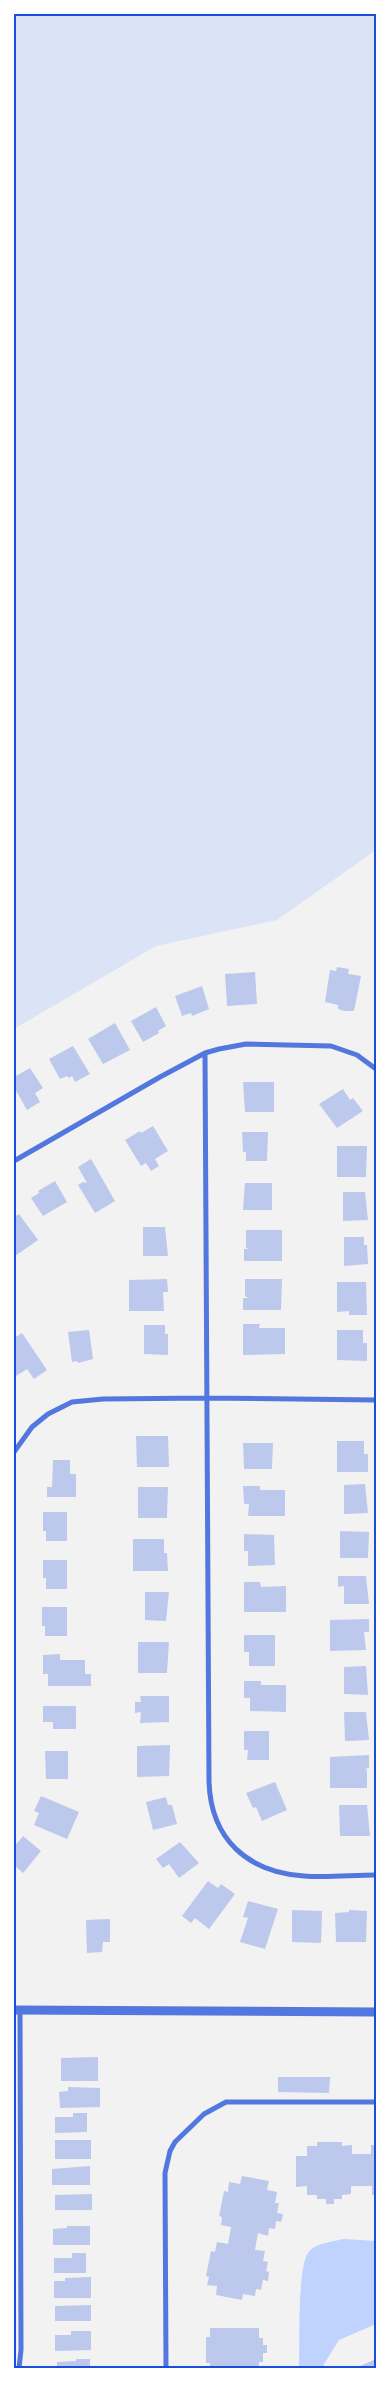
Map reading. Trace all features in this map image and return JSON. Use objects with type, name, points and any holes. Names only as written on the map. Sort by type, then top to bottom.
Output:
[{"type":"street","points":[[14,1161],[205,1053],[246,1044],[331,1046],[357,1055],[376,1069]]},
{"type":"street","points":[[205,1053],[210,1798],[218,1827],[244,1857],[260,1866],[304,1876],[376,1875]]},
{"type":"street","points":[[14,1453],[32,1427],[48,1414],[72,1402],[103,1399],[206,1398],[376,1400]]},
{"type":"street","points":[[19,2368],[21,2325],[20,2138],[17,2010],[376,2012]]},
{"type":"street","points":[[166,2368],[165,2173],[170,2151],[204,2114],[226,2102],[376,2102]]},
{"type":"street","points":[[14,2138],[20,2138]]},
{"type":"street","points":[[14,2325],[21,2325]]},
{"type":"shaded area","points":[[14,14],[376,14],[376,850],[277,920],[156,946],[14,1029]]},
{"type":"water","points":[[343,2239],[376,2241],[376,2324],[339,2340],[324,2364],[324,2368],[299,2368],[300,2308],[304,2262],[308,2253],[315,2247]]},
{"type":"building","points":[[337,967],[349,969],[348,974],[361,976],[354,1011],[344,1011],[338,1009],[338,1005],[325,1002],[330,970],[336,971]]},
{"type":"building","points":[[255,972],[257,1004],[227,1006],[225,974]]},
{"type":"building","points":[[202,986],[209,1009],[192,1016],[191,1013],[182,1016],[175,996]]},
{"type":"building","points":[[156,1007],[166,1026],[158,1031],[159,1033],[143,1042],[131,1021]]},
{"type":"building","points":[[115,1023],[130,1050],[103,1064],[88,1039]]},
{"type":"building","points":[[73,1046],[90,1074],[75,1082],[72,1076],[60,1079],[49,1059]]},
{"type":"building","points":[[30,1068],[43,1088],[35,1093],[40,1102],[27,1110],[14,1087],[14,1077]]},
{"type":"building","points":[[243,1082],[274,1082],[274,1112],[245,1112]]},
{"type":"building","points":[[343,1089],[350,1100],[353,1098],[363,1111],[337,1128],[319,1104]]},
{"type":"building","points":[[153,1126],[168,1151],[155,1159],[159,1166],[151,1171],[146,1163],[141,1166],[125,1140]]},
{"type":"building","points":[[242,1132],[268,1132],[267,1161],[246,1161],[246,1152],[243,1152]]},
{"type":"building","points":[[337,1146],[367,1146],[366,1177],[337,1177]]},
{"type":"building","points":[[91,1159],[115,1201],[95,1213],[78,1185],[83,1182],[87,1183],[78,1167]]},
{"type":"building","points":[[55,1181],[67,1202],[43,1216],[31,1198],[39,1193],[38,1191]]},
{"type":"building","points":[[245,1183],[272,1183],[272,1210],[243,1210]]},
{"type":"building","points":[[343,1192],[365,1192],[368,1220],[343,1221]]},
{"type":"building","points":[[19,1214],[38,1240],[15,1256],[14,1217]]},
{"type":"building","points":[[143,1227],[165,1227],[168,1256],[143,1256]]},
{"type":"building","points":[[246,1230],[282,1230],[282,1261],[244,1261],[244,1249],[248,1249],[246,1247]]},
{"type":"building","points":[[344,1237],[364,1237],[364,1245],[367,1245],[368,1264],[344,1266]]},
{"type":"building","points":[[167,1279],[168,1292],[163,1292],[164,1311],[129,1311],[129,1280]]},
{"type":"building","points":[[245,1279],[282,1279],[281,1310],[243,1310],[243,1298],[248,1298],[245,1296]]},
{"type":"building","points":[[337,1282],[366,1282],[367,1315],[349,1315],[349,1311],[337,1312]]},
{"type":"building","points":[[243,1324],[260,1324],[259,1328],[285,1328],[285,1354],[243,1355]]},
{"type":"building","points":[[144,1325],[165,1325],[165,1334],[168,1334],[168,1355],[144,1354]]},
{"type":"building","points":[[89,1330],[93,1359],[78,1363],[77,1361],[72,1362],[68,1332]]},
{"type":"building","points":[[337,1330],[363,1330],[363,1343],[367,1343],[367,1361],[337,1360]]},
{"type":"building","points":[[22,1333],[47,1370],[34,1379],[27,1369],[16,1376],[14,1372],[14,1338]]},
{"type":"building","points":[[136,1436],[168,1436],[169,1467],[137,1467]]},
{"type":"building","points":[[337,1441],[364,1441],[364,1454],[368,1454],[368,1472],[337,1472]]},
{"type":"building","points":[[243,1443],[273,1443],[272,1469],[244,1469]]},
{"type":"building","points":[[53,1460],[70,1460],[70,1474],[76,1474],[76,1497],[47,1497],[47,1487],[52,1487]]},
{"type":"building","points":[[365,1484],[368,1513],[344,1514],[344,1485]]},
{"type":"building","points":[[243,1486],[260,1486],[260,1490],[285,1490],[285,1516],[248,1516],[249,1504],[244,1504]]},
{"type":"building","points":[[138,1487],[168,1487],[167,1518],[138,1518]]},
{"type":"building","points":[[43,1512],[67,1512],[67,1541],[46,1541],[46,1531],[43,1531]]},
{"type":"building","points":[[340,1531],[369,1532],[368,1558],[340,1558]]},
{"type":"building","points":[[244,1534],[274,1535],[275,1565],[248,1566],[248,1551],[244,1551]]},
{"type":"building","points":[[133,1539],[164,1539],[164,1553],[167,1553],[168,1571],[133,1571]]},
{"type":"building","points":[[43,1560],[67,1560],[67,1589],[46,1589],[46,1578],[43,1578]]},
{"type":"building","points":[[338,1576],[366,1576],[369,1604],[344,1604],[344,1586],[338,1587]]},
{"type":"building","points":[[244,1582],[260,1582],[261,1587],[286,1586],[286,1612],[244,1612]]},
{"type":"building","points":[[145,1592],[169,1592],[166,1621],[145,1620]]},
{"type":"building","points":[[42,1607],[67,1607],[67,1636],[45,1636],[45,1626],[42,1626]]},
{"type":"building","points":[[369,1619],[369,1632],[364,1632],[366,1650],[330,1651],[330,1620]]},
{"type":"building","points":[[244,1635],[275,1635],[275,1666],[249,1666],[249,1652],[244,1652]]},
{"type":"building","points":[[138,1642],[169,1642],[167,1673],[138,1673]]},
{"type":"building","points":[[60,1654],[60,1660],[85,1660],[85,1674],[91,1674],[91,1686],[48,1686],[48,1674],[43,1674],[43,1655]]},
{"type":"building","points":[[366,1666],[368,1695],[344,1694],[344,1667]]},
{"type":"building","points":[[244,1681],[261,1681],[261,1685],[286,1685],[286,1712],[250,1711],[250,1698],[244,1698]]},
{"type":"building","points":[[140,1696],[169,1696],[169,1722],[140,1723],[141,1712],[135,1713],[135,1702],[141,1702]]},
{"type":"building","points":[[43,1706],[76,1706],[76,1729],[53,1729],[53,1722],[43,1722]]},
{"type":"building","points":[[344,1712],[366,1712],[369,1740],[345,1741]]},
{"type":"building","points":[[244,1731],[269,1731],[269,1760],[247,1760],[248,1750],[244,1750]]},
{"type":"building","points":[[170,1745],[169,1776],[137,1777],[137,1746]]},
{"type":"building","points":[[45,1751],[68,1751],[68,1779],[46,1779]]},
{"type":"building","points":[[369,1755],[369,1768],[365,1769],[367,1770],[367,1788],[330,1788],[330,1757]]},
{"type":"building","points":[[275,1782],[287,1810],[262,1821],[256,1807],[253,1808],[246,1793]]},
{"type":"building","points":[[41,1796],[79,1812],[67,1839],[34,1825],[39,1813],[34,1811]]},
{"type":"building","points":[[166,1797],[168,1805],[172,1805],[177,1824],[153,1830],[146,1802]]},
{"type":"building","points":[[339,1805],[367,1805],[370,1836],[340,1836]]},
{"type":"building","points":[[23,1836],[41,1851],[23,1873],[14,1865],[14,1847]]},
{"type":"building","points":[[180,1842],[199,1863],[179,1878],[169,1864],[163,1868],[156,1859]]},
{"type":"building","points":[[208,1881],[218,1888],[221,1884],[235,1894],[209,1929],[195,1918],[191,1923],[182,1916]]},
{"type":"building","points":[[248,1901],[278,1909],[265,1949],[240,1942],[248,1918],[243,1917]]},
{"type":"building","points":[[292,1910],[322,1911],[321,1943],[292,1942]]},
{"type":"building","points":[[349,1910],[367,1911],[366,1942],[336,1942],[335,1913],[349,1912]]},
{"type":"building","points":[[110,1919],[110,1942],[103,1942],[102,1952],[87,1953],[86,1920]]},
{"type":"building","points":[[98,2057],[98,2081],[61,2081],[61,2058]]},
{"type":"building","points":[[278,2077],[330,2077],[329,2093],[278,2092]]},
{"type":"building","points":[[68,2087],[100,2088],[100,2107],[60,2108],[59,2092],[68,2091]]},
{"type":"building","points":[[73,2113],[87,2113],[87,2132],[55,2133],[55,2117],[73,2117]]},
{"type":"building","points":[[55,2140],[91,2140],[91,2159],[55,2159]]},
{"type":"building","points":[[317,2142],[342,2142],[342,2146],[352,2145],[352,2154],[371,2154],[371,2145],[376,2145],[376,2195],[372,2195],[372,2186],[351,2186],[351,2194],[342,2195],[342,2199],[334,2199],[334,2204],[326,2204],[326,2199],[317,2199],[317,2195],[307,2195],[307,2186],[296,2187],[296,2156],[307,2156],[307,2146],[317,2146]]},
{"type":"building","points":[[90,2166],[90,2185],[52,2185],[52,2169]]},
{"type":"building","points":[[242,2176],[269,2181],[267,2190],[277,2192],[275,2203],[279,2203],[277,2213],[283,2214],[281,2222],[276,2221],[275,2229],[269,2228],[268,2236],[258,2233],[255,2250],[265,2251],[263,2261],[268,2262],[266,2271],[269,2272],[268,2281],[263,2280],[261,2290],[256,2289],[255,2296],[243,2294],[242,2300],[216,2295],[217,2286],[207,2285],[209,2277],[206,2276],[211,2251],[215,2252],[217,2242],[228,2244],[231,2227],[221,2225],[222,2217],[219,2216],[224,2191],[228,2192],[229,2182],[240,2184]]},
{"type":"building","points":[[92,2194],[92,2210],[55,2210],[55,2195]]},
{"type":"building","points":[[67,2226],[90,2226],[90,2245],[53,2245],[53,2229],[67,2228]]},
{"type":"building","points":[[72,2253],[86,2253],[86,2273],[54,2273],[54,2258],[72,2258]]},
{"type":"building","points":[[91,2277],[91,2298],[54,2298],[54,2281],[65,2281],[65,2278]]},
{"type":"building","points":[[91,2305],[91,2321],[55,2321],[55,2306]]},
{"type":"building","points":[[210,2328],[259,2328],[259,2338],[263,2338],[263,2345],[267,2345],[267,2353],[263,2353],[263,2362],[259,2362],[259,2368],[210,2368],[210,2363],[206,2363],[206,2337],[210,2337]]},
{"type":"building","points":[[71,2331],[91,2331],[91,2350],[55,2351],[55,2335],[71,2335]]},
{"type":"building","points":[[76,2359],[90,2359],[90,2368],[57,2368],[57,2362],[76,2361]]},
{"type":"building","points":[[376,2359],[376,2368],[358,2367]]}]
